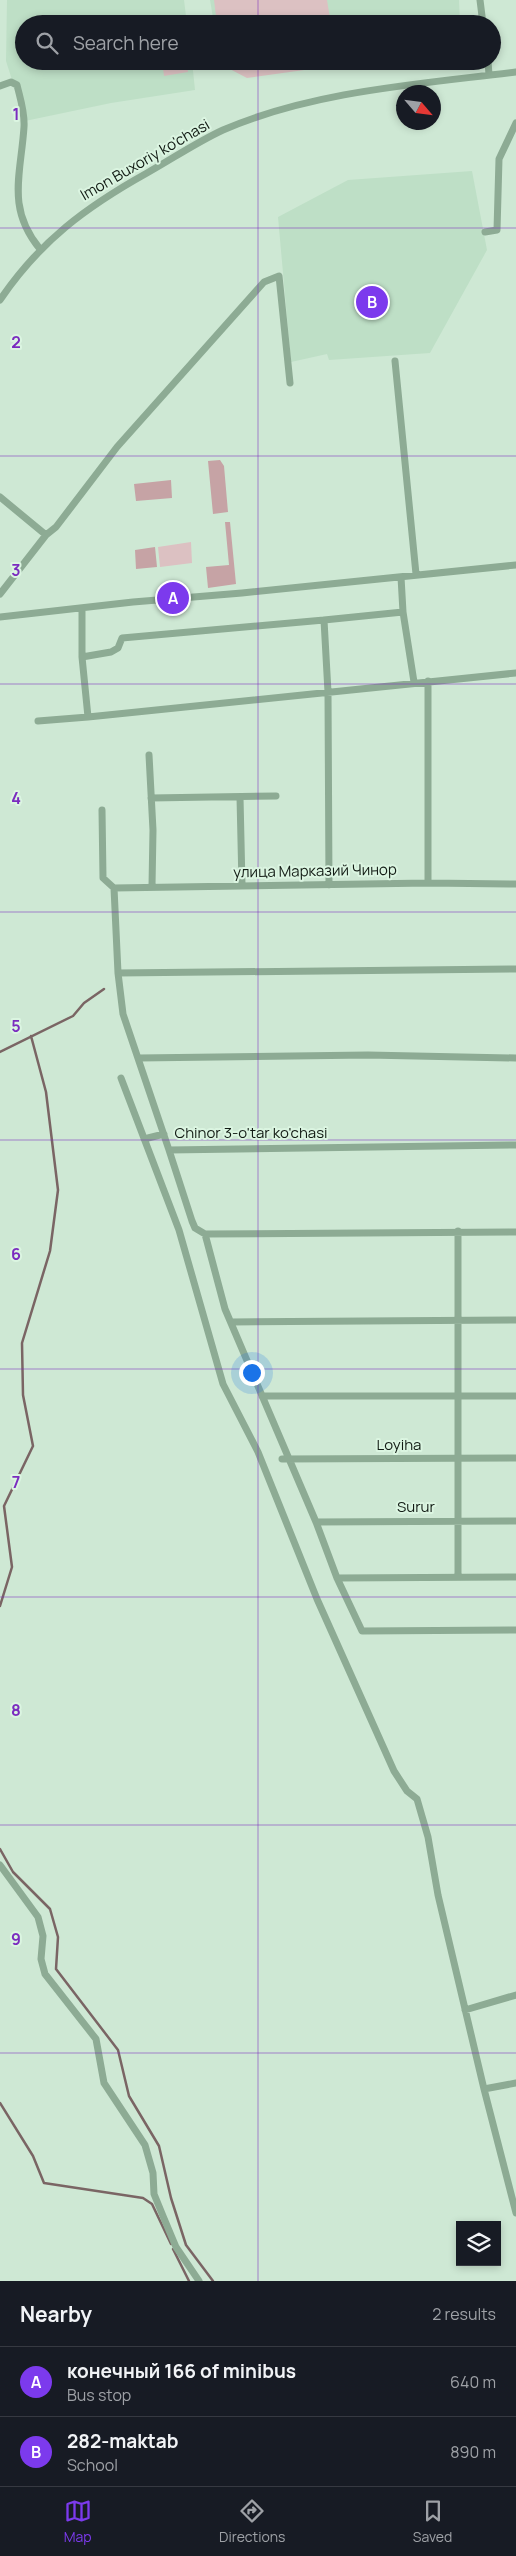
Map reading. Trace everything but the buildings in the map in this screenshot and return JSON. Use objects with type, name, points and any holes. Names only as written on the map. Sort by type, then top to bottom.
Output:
[{"type":"street","points":[[480,0],[482,15]]},
{"type":"street","points":[[489,70],[490,75]]},
{"type":"street","name":"Imon Buxoriy ko'chasi","points":[[0,300],[40,249],[71,221],[106,196],[223,130],[278,111],[336,96],[516,72]]},
{"type":"street","points":[[0,86],[11,82],[16,85],[22,105],[24,126],[18,188],[21,219],[29,236],[40,249]]},
{"type":"street","points":[[484,232],[497,230],[499,159],[516,123]]},
{"type":"street","points":[[0,594],[46,535],[56,527],[117,447],[264,282],[279,276],[290,383]]},
{"type":"street","points":[[395,361],[416,574]]},
{"type":"street","points":[[0,497],[46,535]]},
{"type":"street","points":[[0,617],[416,574],[516,566]]},
{"type":"street","points":[[401,577],[403,612],[414,682]]},
{"type":"street","points":[[82,608],[85,717]]},
{"type":"street","points":[[82,656],[111,652],[118,648],[122,638],[403,612]]},
{"type":"street","points":[[324,620],[328,692],[329,885]]},
{"type":"street","points":[[38,721],[414,682],[516,674]]},
{"type":"street","points":[[428,681],[428,883]]},
{"type":"street","points":[[148,755],[151,798],[152,886]]},
{"type":"street","points":[[151,798],[276,796]]},
{"type":"street","points":[[240,797],[242,885]]},
{"type":"street","points":[[102,810],[103,878],[114,888]]},
{"type":"street","name":"улица Марказий Чинор","points":[[114,888],[428,883],[516,884]]},
{"type":"street","name":"Chinor 3-o'tar ko'chasi","points":[[114,888],[118,973],[123,1014],[169,1150],[516,1145]]},
{"type":"street","points":[[118,973],[516,969]]},
{"type":"street","points":[[139,1058],[368,1055],[516,1058]]},
{"type":"street","points":[[121,1078],[179,1230],[223,1384],[258,1452],[317,1598],[394,1771],[407,1791],[417,1799],[430,1845],[438,1895],[465,2010],[516,2212]]},
{"type":"street","points":[[144,1139],[164,1134]]},
{"type":"street","points":[[169,1150],[192,1221],[195,1228],[204,1234],[516,1232]]},
{"type":"street","points":[[458,1231],[458,1577]]},
{"type":"street","points":[[204,1234],[224,1308],[232,1322],[262,1396],[285,1459],[316,1522],[337,1578],[362,1631],[516,1630]]},
{"type":"street","points":[[232,1322],[516,1320]]},
{"type":"street","points":[[262,1396],[516,1396]]},
{"type":"street","name":"Loyiha","points":[[285,1459],[516,1458]]},
{"type":"street","name":"Surur","points":[[316,1522],[516,1521]]},
{"type":"street","points":[[337,1578],[516,1577]]},
{"type":"street","points":[[0,1865],[38,1917],[43,1936],[41,1959],[45,1974],[96,2039],[104,2083],[142,2140],[153,2172],[154,2194],[176,2247],[199,2281]]},
{"type":"street","points":[[465,2010],[516,1995]]},
{"type":"street","points":[[484,2089],[516,2083]]},
{"type":"street","points":[[508,2177],[516,2175]]},
{"type":"shaded area","points":[[7,0],[184,0],[186,15],[15,15],[15,70],[193,70],[195,90],[111,103],[25,121],[6,61]]},
{"type":"shaded area","points":[[210,0],[459,0],[460,15],[212,15]]},
{"type":"shaded area","points":[[214,0],[327,0],[330,15],[216,15]]},
{"type":"shaded area","points":[[163,70],[188,70],[188,72],[164,76]]},
{"type":"shaded area","points":[[232,70],[304,70],[247,78]]},
{"type":"shaded area","points":[[472,171],[487,250],[430,353],[329,360],[327,354],[291,362],[278,217],[348,180]]},
{"type":"shaded area","points":[[220,460],[224,466],[228,512],[213,514],[208,461]]},
{"type":"shaded area","points":[[171,480],[172,498],[136,501],[134,484]]},
{"type":"shaded area","points":[[225,522],[230,522],[236,584],[208,588],[206,567],[229,565]]},
{"type":"shaded area","points":[[191,542],[192,563],[160,567],[158,547]]},
{"type":"shaded area","points":[[155,547],[157,567],[136,569],[135,550]]},
{"type":"waterway","points":[[0,1052],[73,1016],[84,1003],[104,989]]},
{"type":"waterway","points":[[0,1606],[12,1567],[4,1506],[33,1446],[23,1395],[22,1343],[50,1251],[58,1190],[46,1092],[31,1036]]},
{"type":"waterway","points":[[0,1849],[13,1872],[50,1909],[58,1937],[56,1969],[118,2050],[129,2096],[159,2146],[171,2198],[186,2245],[213,2281]]},
{"type":"waterway","points":[[0,2103],[33,2156],[44,2183],[143,2198],[152,2204],[171,2244]]},
{"type":"waterway","points":[[173,2249],[189,2281]]},
{"type":"place","name":"282-maktab","points":[[372,302]]},
{"type":"place","name":"конечный 166 of minibus","points":[[173,598]]}]
